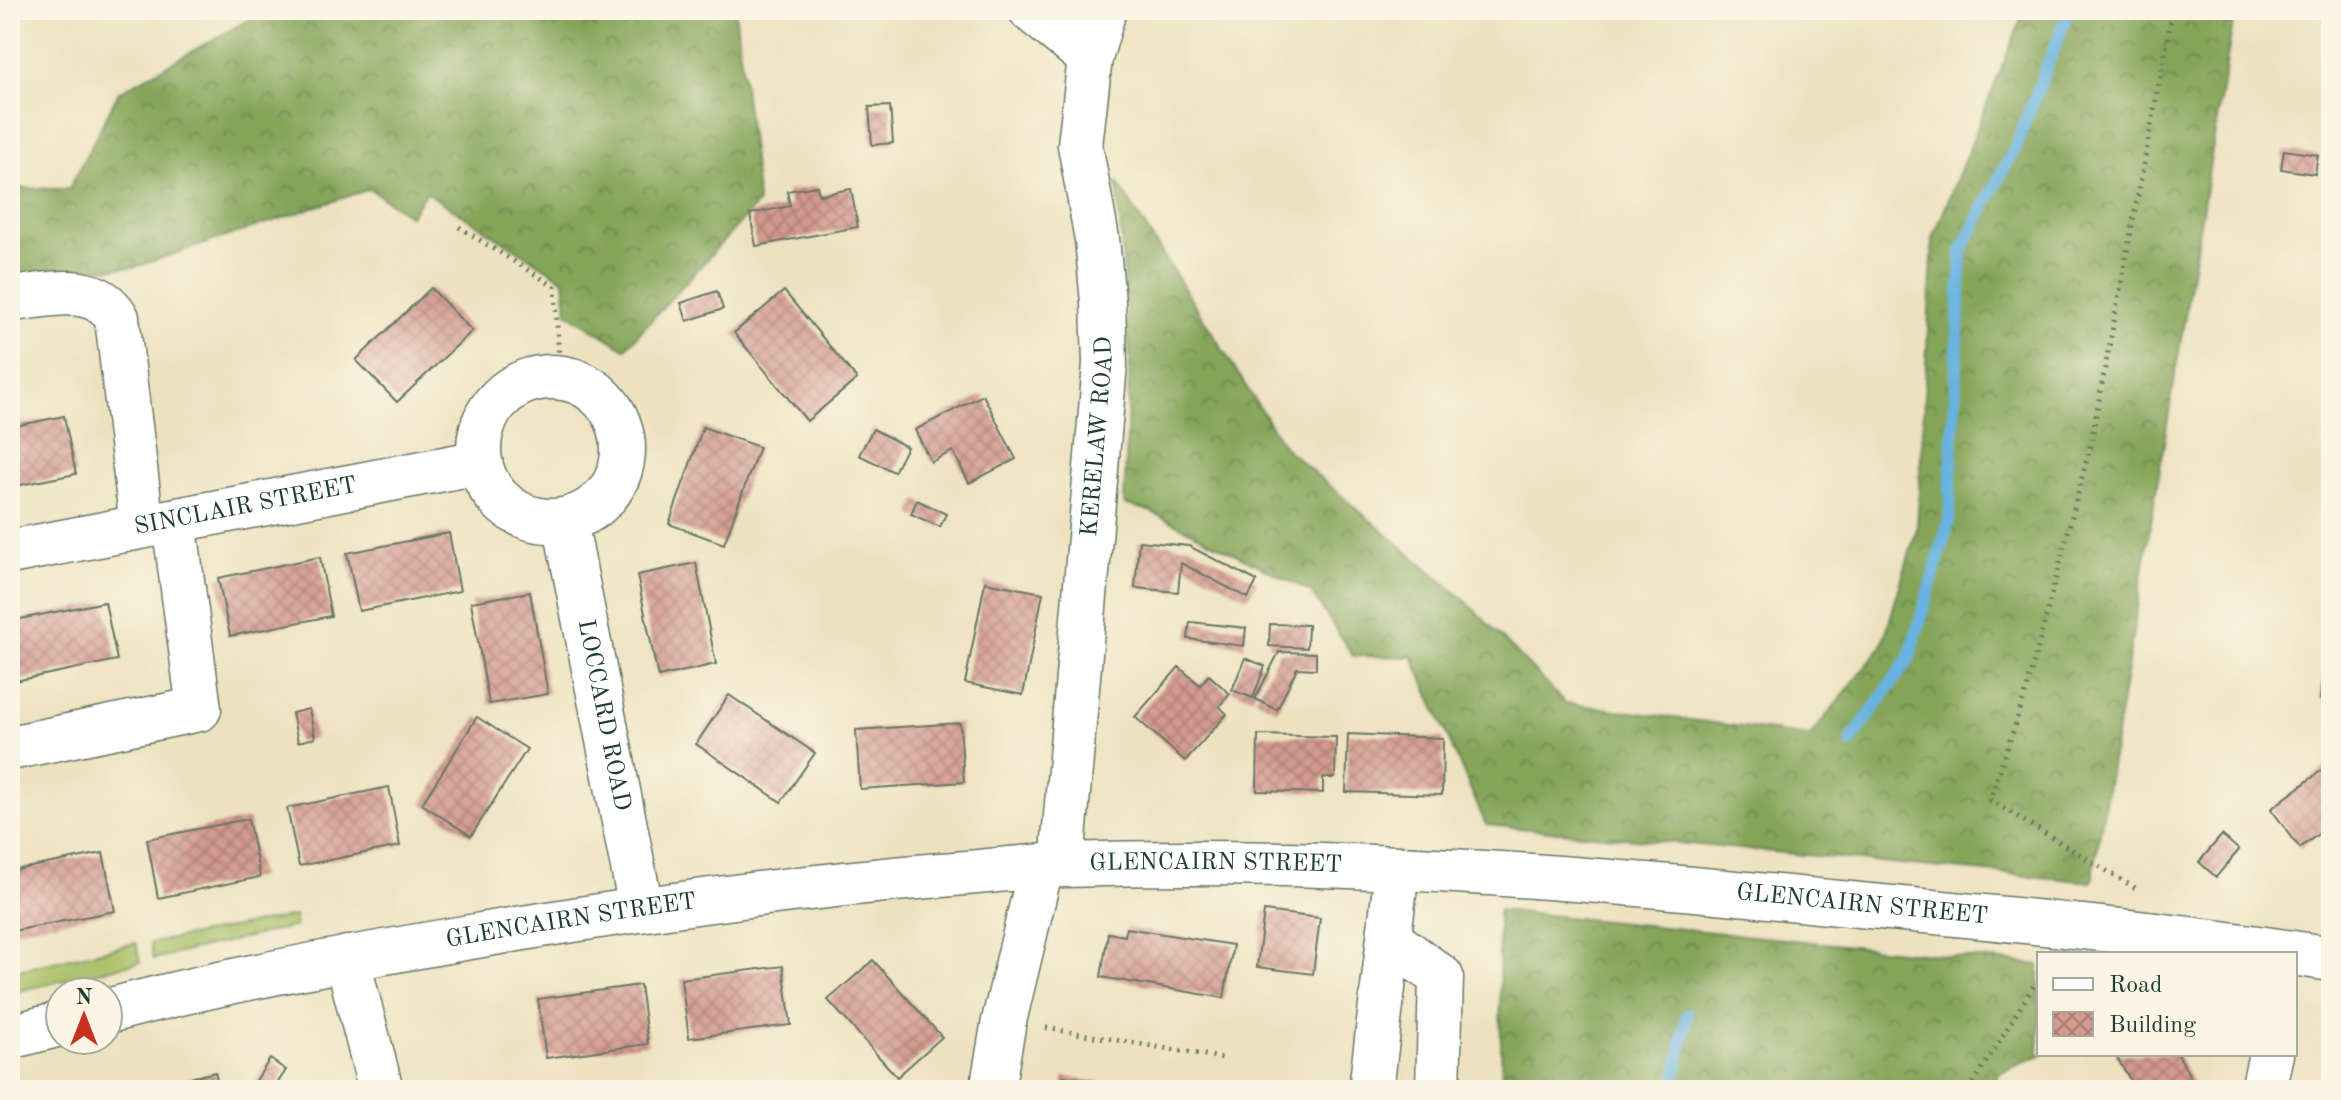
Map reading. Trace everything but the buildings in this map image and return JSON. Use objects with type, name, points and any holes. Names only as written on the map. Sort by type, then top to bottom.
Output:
[{"type":"street","points":[[1031,10],[1090,58]]},
{"type":"street","name":"KERELAW ROAD","points":[[992,1090],[1004,1021],[1066,824],[1105,364],[1097,239],[1080,145],[1090,58],[1104,10]]},
{"type":"street","points":[[10,299],[82,293],[110,305],[117,318],[199,709],[10,748]]},
{"type":"street","points":[[541,377],[579,382],[601,396],[615,415],[623,440],[623,459],[615,484],[601,502],[565,521],[539,521],[524,517],[503,504],[482,475],[480,462],[480,431],[495,402],[514,386],[541,377]]},
{"type":"street","name":"SINCLAIR STREET","points":[[10,552],[480,462]]},
{"type":"street","name":"LOCCARD ROAD","points":[[565,521],[641,908]]},
{"type":"street","name":"GLENCAIRN STREET","points":[[124,1007],[347,958],[641,908],[838,884],[1053,866],[1262,863],[1504,873],[2142,932],[2284,952]]},
{"type":"street","points":[[1371,1090],[1397,869]]},
{"type":"street","points":[[1389,939],[1441,977],[1438,1090]]},
{"type":"street","points":[[347,958],[381,1090]]},
{"type":"street","points":[[10,1037],[44,1028]]},
{"type":"street","points":[[2263,1090],[2271,1056]]},
{"type":"path","points":[[2142,932],[2146,894],[1990,800],[2027,689],[2090,447],[2173,10]]},
{"type":"path","points":[[459,227],[555,287],[560,378]]},
{"type":"path","points":[[1969,1090],[2037,982]]},
{"type":"path","points":[[1004,1021],[1222,1058]]},
{"type":"green space","points":[[266,10],[735,10],[758,203],[625,349],[567,313],[564,280],[426,192],[410,216],[370,189],[135,267],[10,274],[10,188],[69,189],[119,92]]},
{"type":"green space","points":[[2025,10],[2235,10],[2092,882],[1486,825],[1413,657],[1353,656],[1311,592],[1152,512],[1124,504],[1130,358],[1117,182],[1285,448],[1467,602],[1565,703],[1810,736],[1882,646],[1917,528],[1933,238]]},
{"type":"green space","points":[[1498,910],[2037,965],[2038,1056],[1999,1073],[1994,1090],[1502,1090]]},
{"type":"green space","points":[[294,916],[296,926],[153,959],[151,943]]},
{"type":"green space","points":[[136,943],[140,962],[81,976],[44,976],[44,985],[10,993],[10,972]]},
{"type":"waterway","points":[[1850,742],[1909,659],[1949,521],[1962,250],[2016,145],[2069,10]]},
{"type":"waterway","points":[[1673,1090],[1687,1015]]}]
